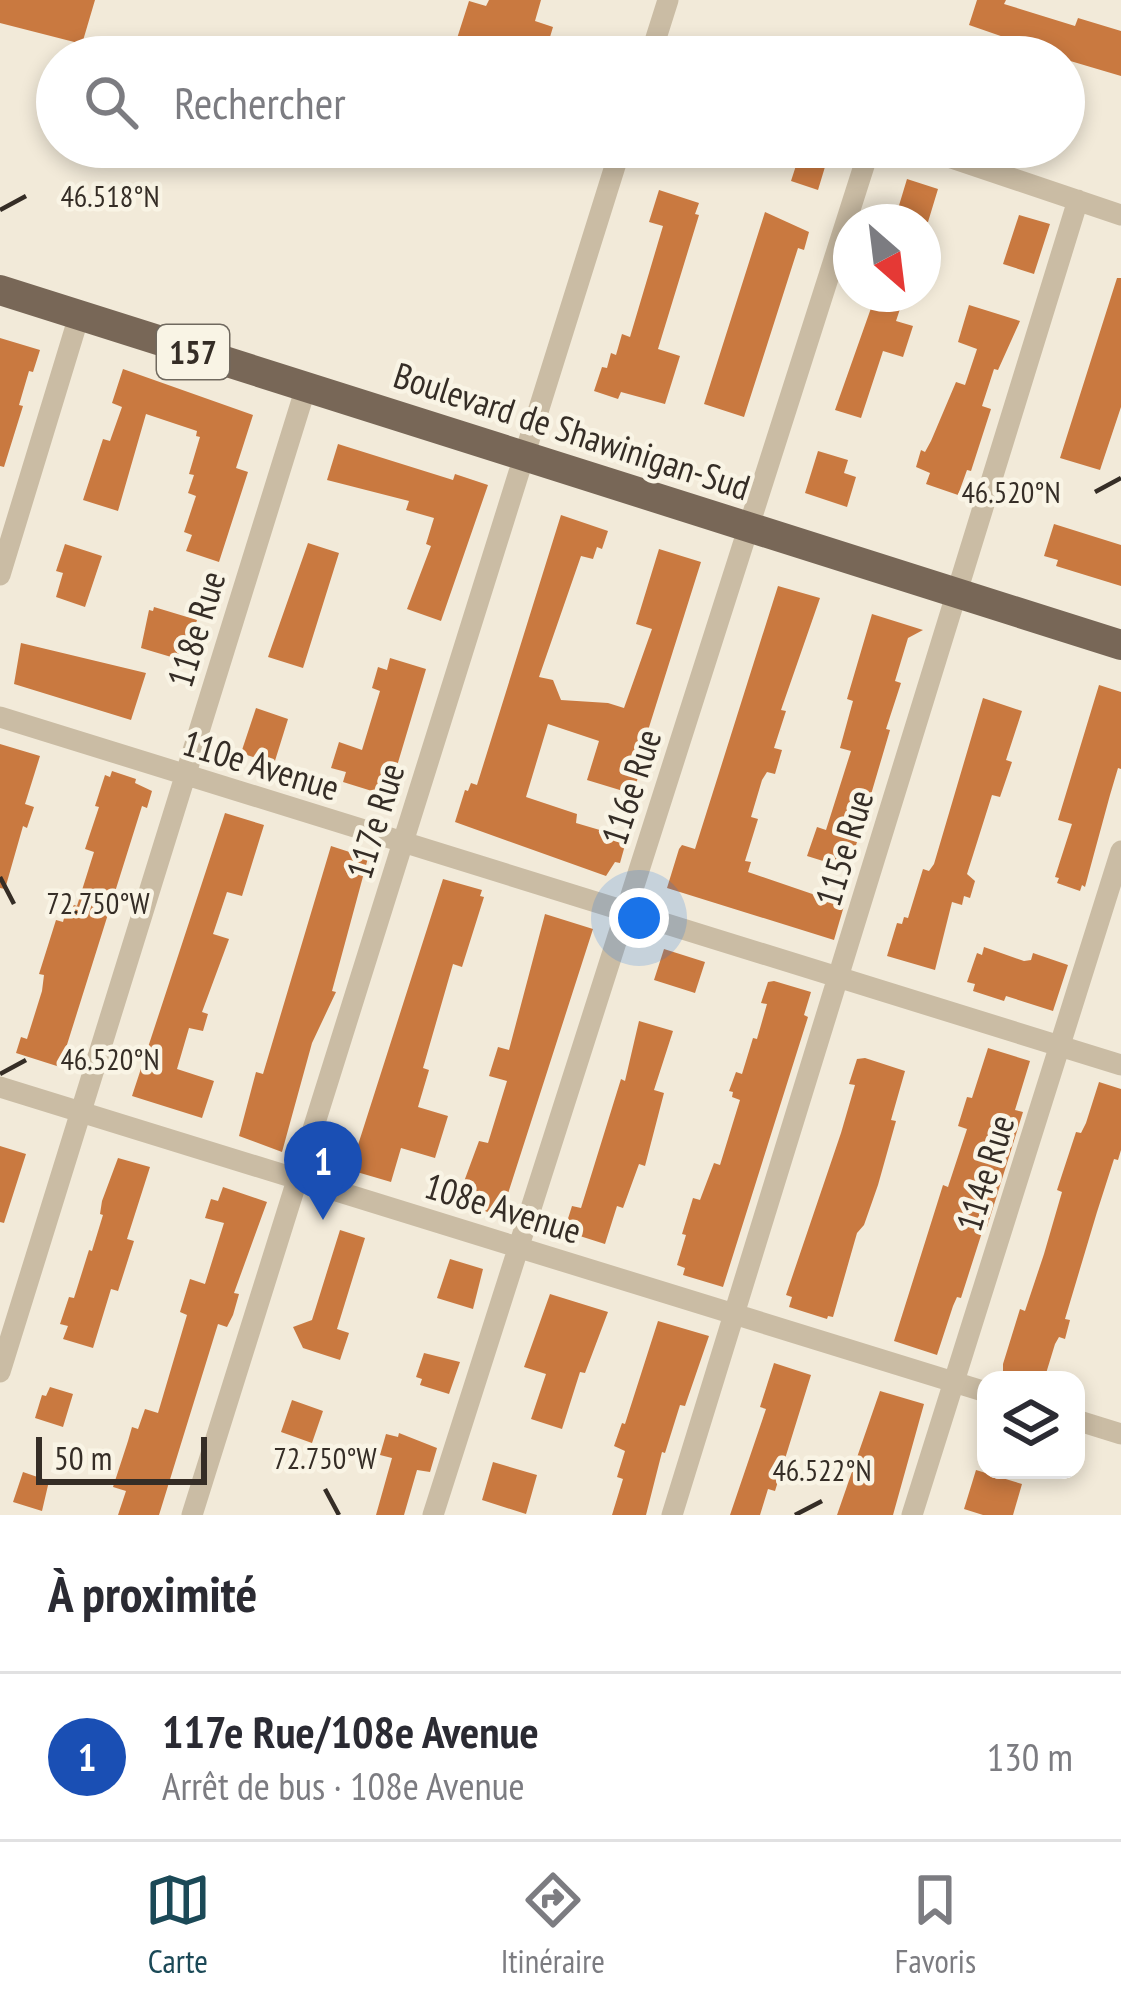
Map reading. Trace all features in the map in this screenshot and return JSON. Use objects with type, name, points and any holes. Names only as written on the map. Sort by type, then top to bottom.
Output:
[{"type":"main road","name":"Boulevard de Shawinigan-Sud","points":[[0,290],[1121,645]]},
{"type":"street","points":[[657,36],[668,0]]},
{"type":"street","name":"117e Rue","points":[[192,1515],[614,168]]},
{"type":"street","name":"116e Rue","points":[[433,1515],[863,168]]},
{"type":"street","points":[[983,168],[1121,214]]},
{"type":"street","name":"115e Rue","points":[[672,1515],[1078,200]]},
{"type":"street","points":[[0,574],[79,316]]},
{"type":"street","name":"118e Rue","points":[[0,1372],[306,388]]},
{"type":"street","name":"110e Avenue","points":[[0,717],[1121,1065]]},
{"type":"street","name":"114e Rue","points":[[912,1515],[1121,851]]},
{"type":"street","name":"108e Avenue","points":[[0,1087],[977,1389]]},
{"type":"street","points":[[1085,1423],[1121,1434]]},
{"type":"building","points":[[0,0],[95,0],[84,36],[51,36],[0,23]]},
{"type":"building","points":[[489,0],[541,0],[535,21],[553,27],[550,36],[458,36],[469,1],[486,6]]},
{"type":"building","points":[[977,0],[1006,0],[1004,4],[1075,26],[1078,18],[1121,31],[1121,76],[1085,65],[1085,36],[1001,36],[969,25]]},
{"type":"building","points":[[795,168],[825,168],[818,190],[791,181]]},
{"type":"building","points":[[907,179],[938,189],[933,204],[899,204]]},
{"type":"building","points":[[659,190],[699,203],[658,349],[680,356],[665,404],[621,392],[618,399],[594,391],[602,367],[607,368],[611,353],[616,355],[622,334],[630,337],[663,226],[649,222]]},
{"type":"building","points":[[765,212],[809,232],[804,250],[798,248],[744,417],[704,404]]},
{"type":"building","points":[[1019,215],[1050,224],[1034,274],[1003,264]]},
{"type":"building","points":[[1117,278],[1121,278],[1121,407],[1100,470],[1060,458]]},
{"type":"building","points":[[969,305],[1020,321],[998,370],[994,369],[982,406],[991,409],[958,495],[926,484],[930,473],[916,467],[956,382],[965,385],[977,349],[958,342]]},
{"type":"building","points":[[870,312],[899,312],[896,321],[913,326],[903,357],[883,351],[861,418],[835,410]]},
{"type":"building","points":[[0,338],[40,350],[33,372],[29,371],[4,467],[0,466]]},
{"type":"building","points":[[123,369],[253,415],[236,468],[248,472],[219,562],[186,551],[192,535],[184,532],[196,496],[188,493],[200,437],[197,431],[146,414],[118,511],[83,500],[103,439],[110,441],[122,407],[112,403]]},
{"type":"building","points":[[338,444],[453,480],[455,474],[488,485],[441,621],[407,609],[431,546],[426,544],[434,518],[406,510],[409,501],[327,480]]},
{"type":"building","points":[[818,451],[848,460],[844,473],[856,477],[847,507],[805,493]]},
{"type":"building","points":[[561,515],[608,531],[593,559],[581,556],[539,677],[553,680],[561,700],[624,708],[652,629],[636,624],[659,549],[701,562],[639,759],[643,761],[633,794],[587,780],[599,741],[548,724],[526,797],[577,814],[576,823],[627,838],[620,863],[615,862],[606,876],[455,822],[465,790],[471,783],[477,785]]},
{"type":"building","points":[[1054,524],[1121,545],[1121,586],[1056,566],[1058,560],[1044,556]]},
{"type":"building","points":[[308,543],[339,553],[303,668],[268,657]]},
{"type":"building","points":[[65,544],[102,556],[85,607],[56,597],[63,573],[56,571]]},
{"type":"building","points":[[778,586],[820,598],[781,710],[786,711],[774,748],[782,750],[775,774],[767,772],[762,780],[751,817],[758,819],[745,861],[751,862],[748,872],[827,899],[829,894],[846,899],[834,940],[667,888],[679,849],[682,845],[695,849]]},
{"type":"building","points":[[154,607],[197,620],[188,647],[182,645],[178,659],[141,648],[149,610]]},
{"type":"building","points":[[872,614],[923,630],[908,638],[895,681],[901,683],[886,729],[890,730],[849,869],[807,856],[817,827],[826,830],[851,751],[840,748],[853,701],[847,699]]},
{"type":"building","points":[[21,643],[146,673],[131,720],[14,684]]},
{"type":"building","points":[[390,658],[426,669],[388,796],[343,782],[346,772],[331,768],[339,742],[362,750],[380,691],[372,688],[378,667],[387,670]]},
{"type":"building","points":[[1099,685],[1121,692],[1121,769],[1080,891],[1057,883],[1055,877],[1072,824],[1058,820]]},
{"type":"building","points":[[983,698],[1022,711],[1006,760],[1012,762],[1000,797],[992,795],[967,874],[975,881],[970,898],[964,896],[962,905],[952,902],[935,970],[887,956],[897,923],[908,918],[923,869],[929,871],[934,864]]},
{"type":"building","points":[[256,708],[288,719],[274,764],[241,753]]},
{"type":"building","points":[[0,744],[40,756],[25,804],[34,807],[27,828],[23,826],[5,889],[0,888]]},
{"type":"building","points":[[112,771],[152,791],[147,808],[142,806],[60,1067],[16,1053],[21,1037],[27,1039],[42,991],[44,975],[39,974],[56,920],[63,922],[68,903],[77,906],[94,852],[85,849],[99,807],[95,806],[105,775],[110,777]]},
{"type":"building","points":[[225,813],[264,825],[242,896],[227,892],[213,934],[229,939],[202,1012],[208,1014],[203,1031],[189,1028],[177,1069],[214,1081],[202,1118],[132,1096]]},
{"type":"building","points":[[331,846],[368,858],[332,991],[336,992],[312,1043],[282,1152],[239,1136],[256,1072],[263,1074]]},
{"type":"building","points":[[443,879],[482,890],[484,897],[462,967],[453,964],[423,1068],[429,1070],[418,1107],[448,1116],[435,1158],[401,1148],[391,1182],[350,1170]]},
{"type":"building","points":[[545,914],[593,929],[504,1206],[498,1215],[481,1210],[480,1214],[455,1206],[479,1141],[488,1143],[507,1081],[489,1076],[498,1047],[509,1050]]},
{"type":"building","points":[[984,947],[1024,961],[1031,960],[1033,953],[1068,965],[1053,1011],[973,991],[975,984],[967,982],[977,953],[982,955]]},
{"type":"building","points":[[664,949],[705,962],[695,993],[654,980]]},
{"type":"building","points":[[768,982],[811,992],[804,1015],[808,1017],[723,1287],[683,1275],[685,1268],[677,1265],[686,1235],[682,1234],[693,1198],[700,1200],[714,1163],[720,1165],[740,1100],[729,1091],[736,1072],[742,1074],[753,1038],[757,1039],[767,1004],[761,1003]]},
{"type":"building","points":[[639,1021],[673,1031],[654,1090],[664,1093],[645,1166],[639,1164],[623,1208],[617,1206],[605,1244],[564,1231],[572,1206],[581,1208],[621,1079],[625,1081]]},
{"type":"building","points":[[988,1048],[1030,1061],[1015,1110],[1023,1112],[987,1227],[937,1355],[894,1341],[943,1185],[948,1187],[967,1129],[958,1126],[967,1097],[972,1098]]},
{"type":"building","points":[[857,1059],[905,1071],[878,1185],[857,1233],[833,1317],[827,1319],[789,1307],[792,1297],[786,1295],[841,1133]]},
{"type":"building","points":[[1099,1082],[1121,1089],[1121,1150],[1118,1160],[1114,1159],[1065,1319],[1070,1320],[1065,1339],[1059,1337],[1055,1344],[1047,1371],[1003,1371],[1020,1309],[1025,1311],[1044,1254],[1062,1192],[1057,1190],[1076,1132],[1081,1133]]},
{"type":"building","points":[[0,1146],[26,1154],[4,1223],[0,1222]]},
{"type":"building","points":[[118,1158],[150,1167],[127,1239],[134,1241],[118,1291],[111,1289],[93,1348],[63,1339],[68,1326],[60,1324],[92,1251],[103,1215],[102,1201]]},
{"type":"building","points":[[223,1187],[267,1202],[234,1293],[239,1294],[233,1315],[227,1327],[218,1324],[159,1515],[118,1515],[126,1491],[113,1487],[132,1427],[138,1429],[145,1409],[158,1413],[187,1315],[180,1312],[190,1279],[205,1284],[224,1223],[205,1218],[211,1199],[218,1201]]},
{"type":"building","points":[[340,1230],[365,1238],[337,1329],[349,1333],[340,1360],[303,1348],[293,1327],[312,1320]]},
{"type":"building","points":[[450,1259],[483,1269],[473,1309],[437,1298]]},
{"type":"building","points":[[550,1294],[608,1312],[585,1373],[580,1372],[562,1429],[531,1419],[546,1374],[524,1367]]},
{"type":"building","points":[[658,1321],[709,1336],[685,1406],[680,1405],[662,1452],[646,1515],[612,1515],[623,1479],[617,1477],[625,1451],[614,1446]]},
{"type":"building","points":[[424,1353],[460,1362],[449,1394],[420,1385],[422,1379],[416,1377]]},
{"type":"building","points":[[774,1363],[811,1375],[775,1491],[768,1489],[760,1515],[730,1515],[766,1409],[760,1407]]},
{"type":"building","points":[[50,1387],[73,1394],[63,1427],[35,1418],[42,1395]]},
{"type":"building","points":[[880,1391],[924,1404],[893,1515],[837,1515]]},
{"type":"building","points":[[292,1400],[323,1411],[312,1443],[281,1432]]},
{"type":"building","points":[[399,1433],[437,1448],[430,1472],[417,1470],[404,1515],[376,1515],[392,1458],[380,1455],[386,1434],[398,1437]]},
{"type":"building","points":[[493,1462],[537,1475],[526,1514],[482,1500]]},
{"type":"building","points":[[976,1470],[977,1479],[1022,1484],[1013,1515],[983,1515],[964,1509]]},
{"type":"building","points":[[23,1472],[49,1481],[42,1511],[13,1502]]},
{"type":"place","name":"117e Rue/108e Avenue","points":[[323,1220]]}]
